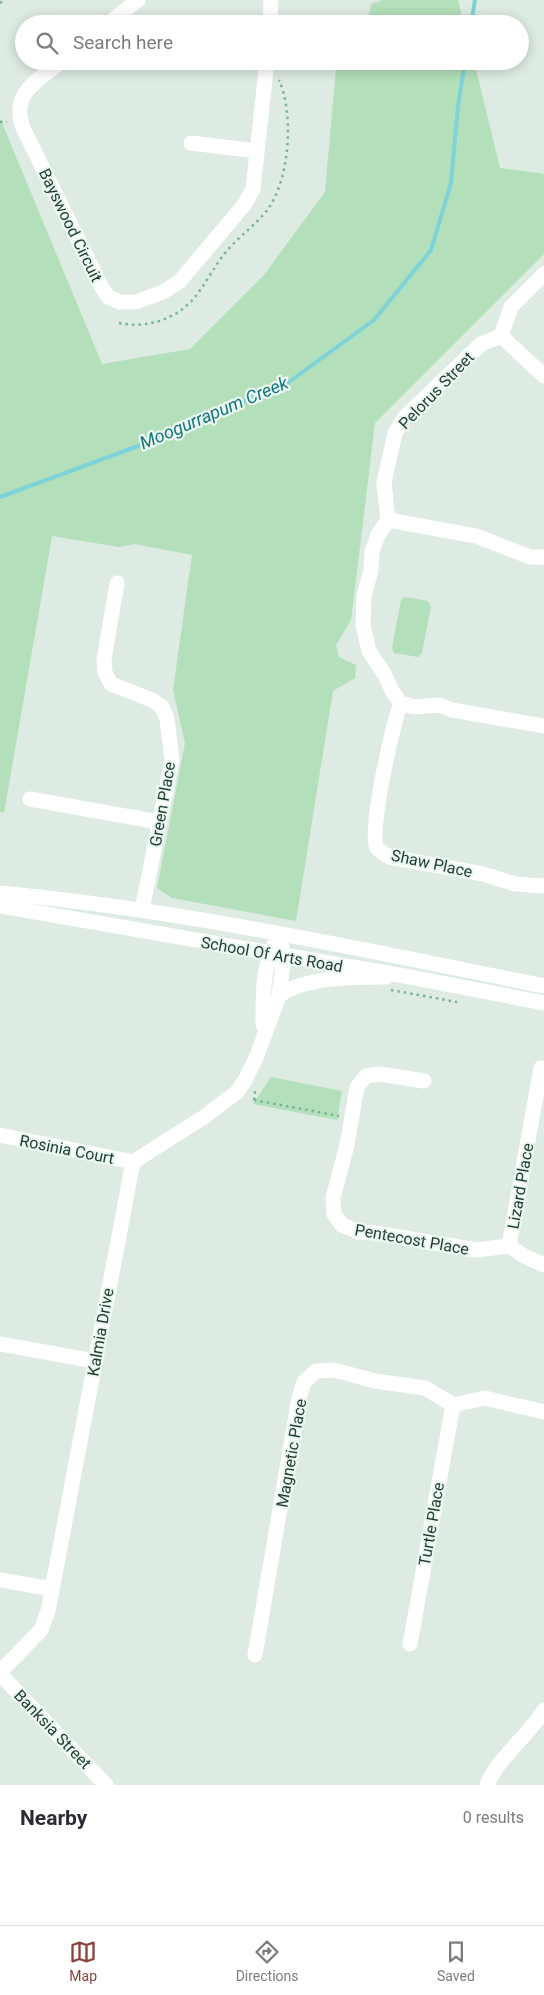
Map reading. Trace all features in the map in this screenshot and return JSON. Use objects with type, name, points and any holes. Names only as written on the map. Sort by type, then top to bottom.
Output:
[{"type":"street","points":[[119,15],[138,0]]},
{"type":"street","points":[[270,15],[271,0]]},
{"type":"street","name":"Bayswood Circuit","points":[[51,70],[24,92],[19,104],[19,116],[23,128],[100,284],[107,296],[119,302],[136,302],[163,292],[179,282],[244,205],[253,188],[266,70]]},
{"type":"street","points":[[191,143],[257,151]]},
{"type":"street","points":[[544,274],[511,306],[501,336],[544,376]]},
{"type":"street","name":"Pelorus Street","points":[[388,520],[384,483],[395,433],[404,418],[481,344],[501,336]]},
{"type":"street","points":[[544,557],[530,557],[476,536],[388,520],[378,536],[372,552],[371,570],[364,596],[363,626],[369,651],[401,703],[414,707],[439,705],[452,710],[544,726]]},
{"type":"street","name":"Green Place","points":[[117,583],[104,660],[105,673],[111,684],[152,700],[162,707],[167,719],[172,760],[142,910]]},
{"type":"street","name":"Shaw Place","points":[[401,703],[395,717],[374,835],[377,848],[390,857],[483,874],[515,884],[544,886]]},
{"type":"street","points":[[30,799],[159,822]]},
{"type":"street","name":"School Of Arts Road","points":[[0,893],[142,910],[279,934],[544,986]]},
{"type":"street","name":"School Of Arts Road","points":[[0,906],[410,977],[544,1003]]},
{"type":"street","points":[[133,1162],[237,1092],[245,1080],[256,1058],[278,996],[277,955],[279,934]]},
{"type":"street","points":[[263,1034],[263,992],[277,955]]},
{"type":"street","points":[[278,996],[293,987],[338,978],[410,977]]},
{"type":"street","name":"Lizard Place","points":[[509,1246],[541,1068]]},
{"type":"street","name":"Pentecost Place","points":[[424,1081],[380,1074],[366,1076],[357,1087],[347,1145],[333,1198],[334,1214],[342,1225],[359,1232],[476,1250],[509,1246]]},
{"type":"street","name":"Rosinia Court","points":[[0,1135],[133,1162]]},
{"type":"street","name":"Kalmia Drive","points":[[0,1673],[41,1630],[48,1611],[133,1162]]},
{"type":"street","points":[[509,1246],[524,1256],[544,1265]]},
{"type":"street","points":[[0,1344],[95,1361]]},
{"type":"street","name":"Magnetic Place","points":[[255,1655],[299,1398],[304,1382],[316,1371],[334,1370],[375,1380],[425,1388],[453,1405]]},
{"type":"street","points":[[453,1405],[486,1398],[544,1412]]},
{"type":"street","name":"Turtle Place","points":[[410,1644],[453,1405]]},
{"type":"street","points":[[0,1580],[52,1589]]},
{"type":"street","name":"Banksia Street","points":[[0,1673],[106,1785]]},
{"type":"street","points":[[487,1785],[491,1774],[535,1726],[544,1710]]},
{"type":"path","points":[[0,3],[4,0]]},
{"type":"path","points":[[388,989],[466,1003]]},
{"type":"path","points":[[254,1100],[256,1087]]},
{"type":"path","points":[[237,1092],[254,1100],[352,1119]]},
{"type":"green space","points":[[383,0],[458,0],[462,15],[369,15],[371,4]]},
{"type":"green space","points":[[336,70],[476,70],[500,168],[544,174],[544,254],[375,423],[351,620],[336,645],[339,657],[356,665],[355,678],[333,691],[296,921],[172,898],[157,888],[185,743],[173,690],[192,555],[135,544],[119,547],[52,536],[4,813],[0,812],[0,118],[102,364],[190,349],[264,275],[325,192]]},
{"type":"green space","points":[[405,597],[428,601],[431,607],[422,653],[418,657],[394,653],[392,648],[401,600]]},
{"type":"green space","points":[[271,1077],[342,1091],[337,1120],[253,1104]]},
{"type":"waterway","name":"Moogurrapum Creek","points":[[472,15],[475,0]]},
{"type":"waterway","name":"Moogurrapum Creek","points":[[0,497],[149,442],[289,382],[374,320],[431,250],[451,183],[458,106],[464,70]]}]
